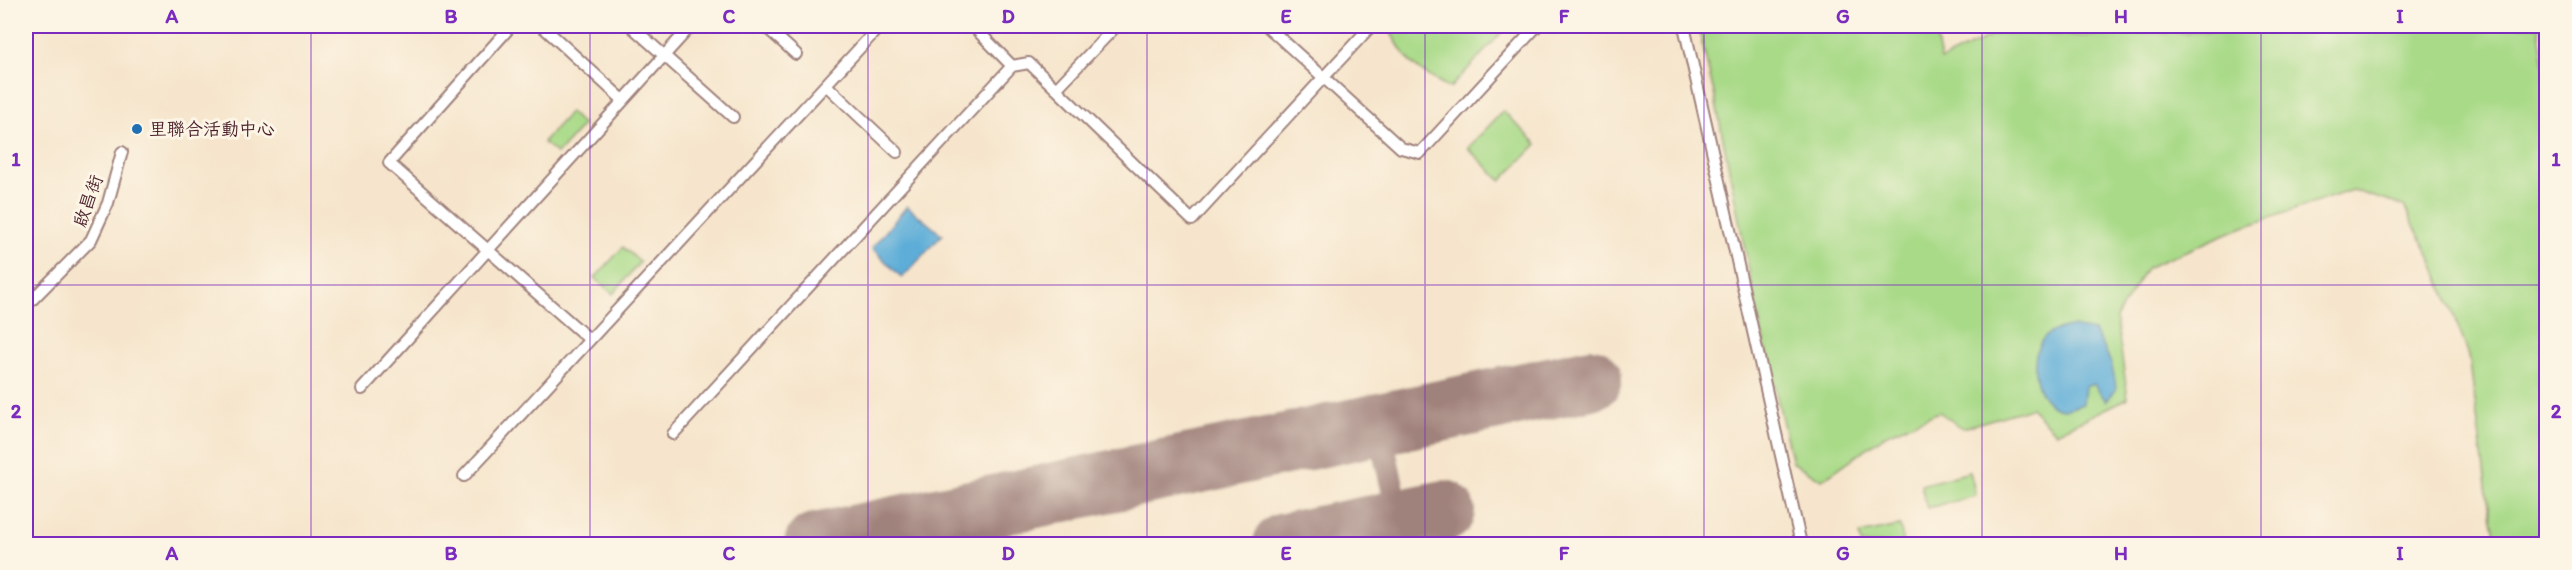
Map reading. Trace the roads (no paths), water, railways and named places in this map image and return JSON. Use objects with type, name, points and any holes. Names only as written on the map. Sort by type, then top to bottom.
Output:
[{"type":"street","points":[[511,26],[389,163],[589,339]]},
{"type":"street","points":[[542,26],[623,100]]},
{"type":"street","points":[[631,26],[733,117]]},
{"type":"street","points":[[362,389],[692,26]]},
{"type":"street","points":[[765,26],[796,54]]},
{"type":"street","points":[[464,476],[589,339],[827,86],[880,26]]},
{"type":"street","points":[[973,26],[1012,66]]},
{"type":"street","points":[[1056,89],[1116,26]]},
{"type":"street","points":[[1267,26],[1401,148],[1419,153],[1537,26]]},
{"type":"street","points":[[673,434],[1012,66],[1029,63],[1192,220],[1371,26]]},
{"type":"street","points":[[1684,26],[1801,544]]},
{"type":"street","points":[[827,86],[897,152]]},
{"type":"street","name":"啟昌街","points":[[26,306],[91,240],[108,203],[122,152]]},
{"type":"water","points":[[907,206],[942,235],[902,278],[872,248]]},
{"type":"water","points":[[2072,327],[2094,331],[2109,359],[2116,390],[2106,401],[2094,384],[2085,387],[2083,404],[2064,409],[2046,400],[2040,391],[2035,358],[2038,347],[2046,336],[2056,330]]},
{"type":"place","name":"里聯合活動中心","points":[[137,129]]}]
